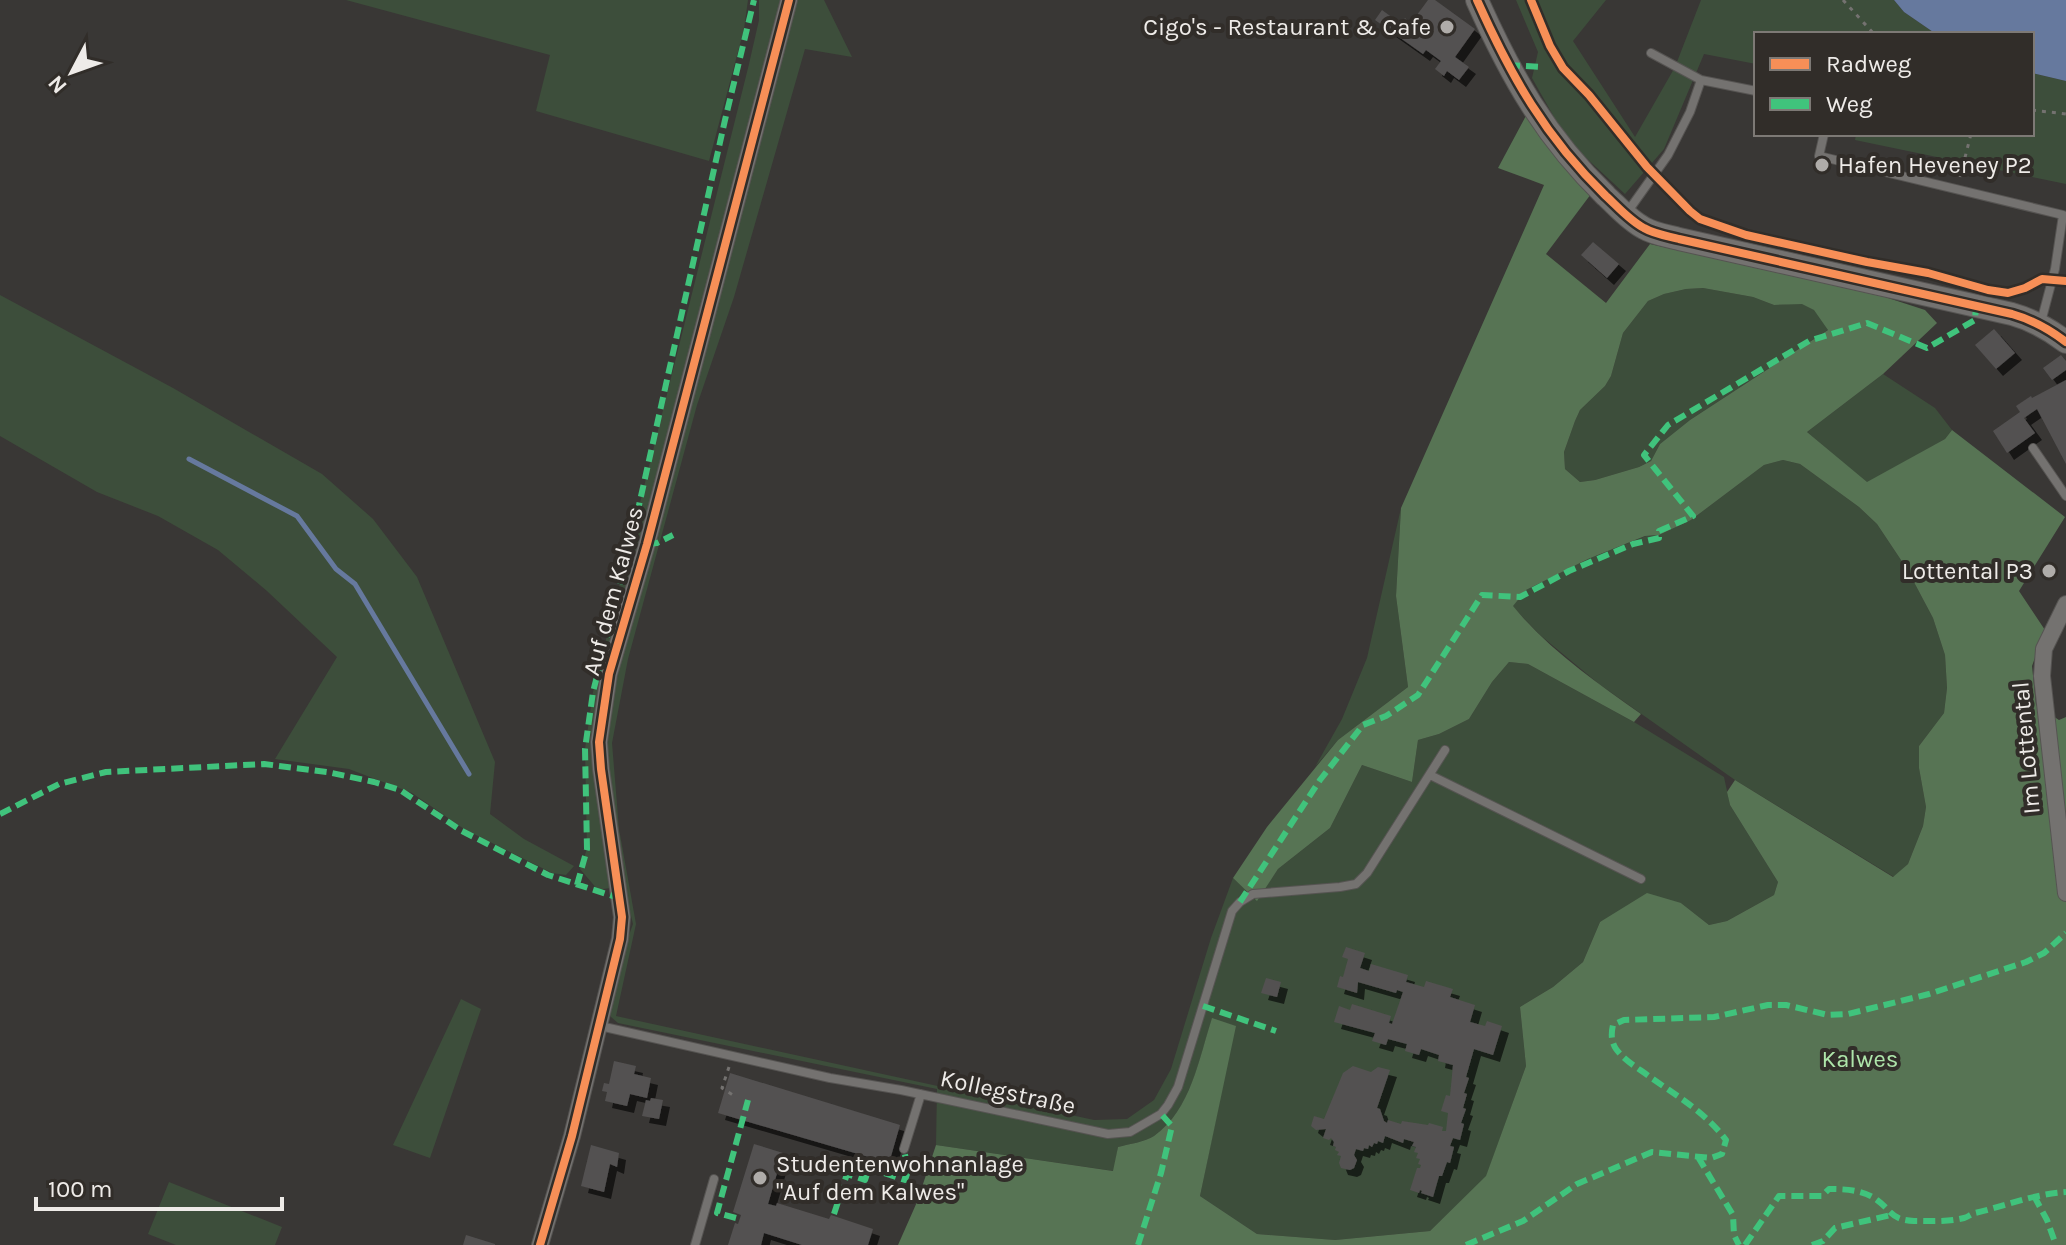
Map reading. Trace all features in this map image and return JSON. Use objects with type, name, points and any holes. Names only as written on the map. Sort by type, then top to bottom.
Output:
[{"type":"street","name":"Auf dem Kalwes","points":[[540,1245],[572,1136],[620,939],[622,917],[599,742],[609,674],[647,544],[789,0]]},
{"type":"street","points":[[1477,0],[1508,65],[1544,126],[1585,176],[1644,229],[2012,314],[2040,325],[2066,342]]},
{"type":"street","name":"Im Lottental","points":[[2066,604],[2044,649],[2042,676],[2066,893]]},
{"type":"lane","points":[[1651,53],[1701,80],[1754,91]]},
{"type":"lane","points":[[1626,215],[1668,155],[1690,112],[1701,80]]},
{"type":"lane","points":[[1824,136],[1819,156],[2063,215],[2055,269],[2040,325]]},
{"type":"lane","points":[[2033,448],[2066,496]]},
{"type":"lane","points":[[1445,750],[1430,775],[1641,879]]},
{"type":"lane","name":"Kollegstraße","points":[[600,1026],[830,1078],[1108,1134],[1130,1132],[1161,1114],[1178,1087],[1232,911],[1253,894],[1356,884],[1367,873],[1430,775]]},
{"type":"lane","points":[[904,1149],[921,1094]]},
{"type":"lane","points":[[695,1245],[714,1179]]},
{"type":"path","points":[[1843,0],[1872,32]]},
{"type":"path","points":[[2034,110],[2066,114]]},
{"type":"path","points":[[1957,189],[1970,136]]},
{"type":"path","points":[[732,1056],[722,1088],[736,1097]]},
{"type":"green space","points":[[346,0],[748,0],[744,29],[709,161],[536,111],[550,55]]},
{"type":"green space","points":[[759,0],[782,0],[656,482],[602,674],[610,888],[598,890],[580,869],[587,849],[585,749],[593,692],[749,64],[759,20]]},
{"type":"green space","points":[[796,0],[824,0],[852,57],[805,49],[734,297],[697,405],[628,659],[612,743],[619,829],[636,924],[616,1016],[1094,1120],[1127,1119],[1154,1100],[1171,1069],[1211,938],[1233,878],[1257,900],[1278,869],[1330,828],[1362,765],[1412,782],[1418,740],[1439,734],[1469,719],[1492,682],[1509,662],[1528,664],[1634,722],[1724,777],[1730,805],[1778,882],[1774,895],[1727,921],[1709,925],[1681,903],[1600,922],[1583,962],[1553,987],[1520,1007],[1526,1066],[1486,1177],[1430,1231],[1335,1240],[1257,1234],[1200,1196],[1235,1026],[1212,1019],[1192,1083],[1177,1112],[1154,1136],[1118,1147],[1114,1171],[936,1145],[937,1089],[618,1023],[611,1017],[609,1011],[633,924],[607,770],[609,715]]},
{"type":"green space","points":[[1516,0],[1606,0],[1573,41],[1635,137],[1675,67],[1701,0],[1894,0],[1904,12],[1933,32],[1754,32],[1754,64],[1704,54],[1664,149],[1625,194],[1567,140],[1532,78],[1538,52]]},
{"type":"green space","points":[[2034,73],[2066,81],[2066,184],[1855,140],[1856,136],[2034,136]]},
{"type":"green space","name":"Kalwes","points":[[1527,114],[1591,194],[1546,254],[1606,303],[1650,244],[1885,297],[1925,310],[1937,323],[1883,374],[1807,432],[1867,482],[1945,439],[1952,430],[2065,517],[2019,591],[2045,630],[2032,666],[2036,705],[2059,720],[2066,717],[2066,1245],[898,1245],[917,1202],[936,1145],[1113,1171],[1118,1147],[1154,1136],[1177,1112],[1198,1066],[1212,1018],[1236,1026],[1200,1196],[1257,1234],[1335,1240],[1430,1231],[1486,1176],[1526,1066],[1520,1007],[1553,987],[1583,962],[1600,922],[1647,893],[1681,903],[1709,925],[1727,921],[1774,895],[1778,882],[1730,805],[1727,792],[1735,780],[1893,877],[1908,864],[1923,826],[1926,807],[1919,768],[1919,746],[1944,713],[1947,688],[1945,655],[1933,618],[1907,569],[1877,524],[1800,464],[1783,460],[1764,465],[1691,520],[1659,535],[1645,536],[1588,559],[1526,590],[1513,606],[1557,651],[1641,714],[1634,722],[1528,664],[1509,662],[1492,682],[1469,719],[1439,734],[1418,740],[1412,782],[1362,765],[1330,828],[1278,869],[1257,901],[1233,878],[1267,827],[1338,740],[1408,687],[1396,596],[1401,508],[1544,185],[1498,168]],"holes":[[[1703,288],[1753,297],[1774,305],[1802,304],[1814,310],[1828,330],[1690,420],[1660,444],[1651,461],[1580,482],[1565,469],[1564,452],[1580,410],[1605,386],[1611,376],[1623,333],[1648,301],[1664,294]]]},
{"type":"green space","points":[[1703,288],[1753,297],[1774,305],[1802,303],[1815,310],[1829,329],[1690,420],[1660,444],[1651,461],[1580,482],[1565,469],[1564,452],[1580,410],[1611,376],[1623,333],[1648,301],[1664,294]]},
{"type":"green space","points":[[0,295],[173,388],[322,474],[373,519],[417,577],[495,762],[490,814],[524,839],[574,866],[566,875],[552,873],[464,829],[412,793],[349,769],[275,759],[337,657],[218,550],[158,516],[97,492],[0,436]]},
{"type":"green space","points":[[1883,374],[1935,408],[1952,430],[1945,439],[1867,483],[1807,432]]},
{"type":"green space","points":[[1783,460],[1800,464],[1877,524],[1907,569],[1933,618],[1945,655],[1947,688],[1944,713],[1919,746],[1919,768],[1926,807],[1923,826],[1908,864],[1894,877],[1735,780],[1599,684],[1540,635],[1512,606],[1526,590],[1588,559],[1646,536],[1659,535],[1691,520],[1764,465]]},
{"type":"green space","points":[[1401,508],[1396,596],[1408,687],[1338,740],[1315,767],[1342,719],[1367,658]]},
{"type":"green space","points":[[461,999],[481,1009],[430,1158],[393,1145]]},
{"type":"green space","points":[[169,1182],[282,1227],[275,1245],[176,1245],[148,1234]]},
{"type":"water","points":[[1894,0],[2066,0],[2066,81],[2034,73],[2034,32],[1933,32],[1904,12]]},
{"type":"building","points":[[1428,0],[1435,0],[1475,29],[1455,57],[1469,67],[1459,80],[1447,71],[1444,76],[1435,69],[1441,61],[1426,50],[1423,54],[1375,20],[1382,10],[1401,24],[1405,18],[1411,23]]},
{"type":"building","points":[[1593,242],[1619,264],[1607,278],[1581,255]]},
{"type":"building","points":[[1994,329],[2015,353],[1996,369],[1975,345]]},
{"type":"building","points":[[2061,355],[2066,361],[2066,370],[2052,380],[2043,368]]},
{"type":"building","points":[[2066,380],[2066,464],[2037,409],[2024,418],[2035,433],[2007,453],[1993,431],[2020,412],[2016,406]]},
{"type":"building","points":[[1346,947],[1365,953],[1360,968],[1369,971],[1371,964],[1408,975],[1406,982],[1424,987],[1426,981],[1453,989],[1450,997],[1475,1005],[1470,1022],[1485,1026],[1487,1021],[1502,1026],[1493,1055],[1474,1049],[1466,1077],[1469,1078],[1464,1093],[1467,1094],[1463,1108],[1466,1109],[1460,1140],[1453,1138],[1450,1163],[1447,1162],[1442,1176],[1439,1176],[1433,1197],[1420,1190],[1419,1193],[1410,1190],[1417,1168],[1421,1165],[1418,1164],[1420,1159],[1416,1158],[1418,1153],[1414,1152],[1416,1147],[1412,1146],[1414,1142],[1404,1139],[1403,1143],[1385,1136],[1383,1143],[1378,1141],[1363,1151],[1356,1149],[1354,1155],[1357,1160],[1350,1170],[1341,1168],[1341,1156],[1337,1155],[1339,1152],[1335,1150],[1331,1138],[1323,1138],[1326,1129],[1316,1130],[1311,1126],[1314,1116],[1324,1119],[1343,1073],[1353,1066],[1371,1072],[1378,1067],[1390,1070],[1377,1108],[1384,1121],[1429,1123],[1446,1131],[1448,1113],[1441,1111],[1446,1095],[1450,1096],[1453,1065],[1438,1061],[1439,1055],[1421,1049],[1419,1055],[1405,1051],[1407,1044],[1388,1039],[1386,1045],[1372,1041],[1375,1033],[1334,1022],[1339,1006],[1350,1010],[1352,1004],[1391,1016],[1389,1023],[1392,1024],[1403,992],[1397,990],[1396,993],[1358,982],[1357,993],[1337,987],[1348,959],[1342,957]]},
{"type":"building","points":[[1266,978],[1281,982],[1277,997],[1261,993]]},
{"type":"building","points":[[614,1061],[636,1066],[634,1074],[651,1078],[647,1098],[630,1094],[627,1106],[605,1101],[607,1092],[602,1091],[604,1083],[609,1084]]},
{"type":"building","points":[[730,1073],[900,1125],[889,1163],[718,1113]]},
{"type":"building","points":[[651,1098],[663,1100],[659,1119],[642,1116],[646,1100],[650,1101]]},
{"type":"building","name":"Studentenwohnanlage \"Auf dem Kalwes\"","points":[[754,1144],[783,1153],[768,1204],[776,1206],[777,1203],[829,1219],[831,1215],[873,1229],[868,1245],[802,1245],[764,1233],[761,1245],[728,1245],[741,1215],[733,1212]]},
{"type":"building","points":[[591,1145],[619,1153],[617,1167],[610,1164],[604,1192],[581,1186]]},
{"type":"building","points":[[466,1235],[495,1244],[495,1245],[463,1245]]},
{"type":"waterway","points":[[189,459],[297,516],[336,569],[355,584],[469,774]]},
{"type":"marked path","points":[[577,885],[587,849],[585,749],[593,692],[629,550],[754,0]]},
{"type":"marked path","points":[[1508,65],[1543,67]]},
{"type":"marked path","points":[[1240,902],[1320,780],[1363,725],[1386,716],[1418,695],[1482,595],[1520,597],[1569,571],[1633,544],[1659,538],[1659,531],[1693,516],[1644,455],[1668,425],[1809,341],[1867,323],[1927,348],[1975,320],[1976,305]]},
{"type":"marked path","points":[[647,544],[673,535]]},
{"type":"marked path","points":[[0,814],[59,784],[106,772],[264,764],[327,772],[400,790],[462,831],[548,875],[619,898]]},
{"type":"marked path","points":[[1466,1245],[1523,1221],[1577,1184],[1652,1152],[1711,1158],[1722,1154],[1726,1140],[1709,1121],[1632,1064],[1614,1046],[1613,1025],[1624,1020],[1714,1017],[1768,1005],[1786,1005],[1828,1015],[1848,1014],[1929,994],[2026,962],[2044,953],[2066,933]]},
{"type":"marked path","points":[[1203,1006],[1276,1031]]},
{"type":"marked path","points":[[736,1218],[717,1213],[748,1100]]},
{"type":"marked path","points":[[1138,1245],[1172,1126],[1161,1114]]},
{"type":"marked path","points":[[834,1214],[847,1174],[865,1180],[869,1168],[905,1180],[908,1171],[904,1149]]},
{"type":"marked path","points":[[1698,1157],[1733,1215],[1734,1235],[1739,1245]]},
{"type":"marked path","points":[[1745,1245],[1779,1196],[1822,1196],[1829,1189],[1854,1191],[1872,1197],[1901,1219],[1932,1221],[1965,1218],[2031,1198],[2066,1192]]},
{"type":"marked path","points":[[2034,1196],[2056,1245]]},
{"type":"marked path","points":[[1812,1245],[1823,1241],[1835,1228],[1891,1215]]},
{"type":"cycle path","points":[[540,1245],[572,1136],[620,939],[622,917],[599,742],[609,674],[647,544],[789,0]]},
{"type":"cycle path","points":[[1477,0],[1517,80],[1547,128],[1584,174],[1639,225],[1679,239],[2012,314],[2040,325],[2066,342]]},
{"type":"cycle path","points":[[1531,0],[1563,68],[1647,167],[1700,219],[1746,235],[1928,273],[1988,290],[2008,293],[2042,279],[2066,281]]},
{"type":"place","name":"Cigo's - Restaurant & Cafe","points":[[1447,27]]},
{"type":"place","name":"Hafen Heveney P2","points":[[1822,165]]},
{"type":"place","name":"Lottental P3","points":[[2049,571]]},
{"type":"place","name":"Studentenwohnanlage \"Auf dem Kalwes\"","points":[[760,1178]]}]
